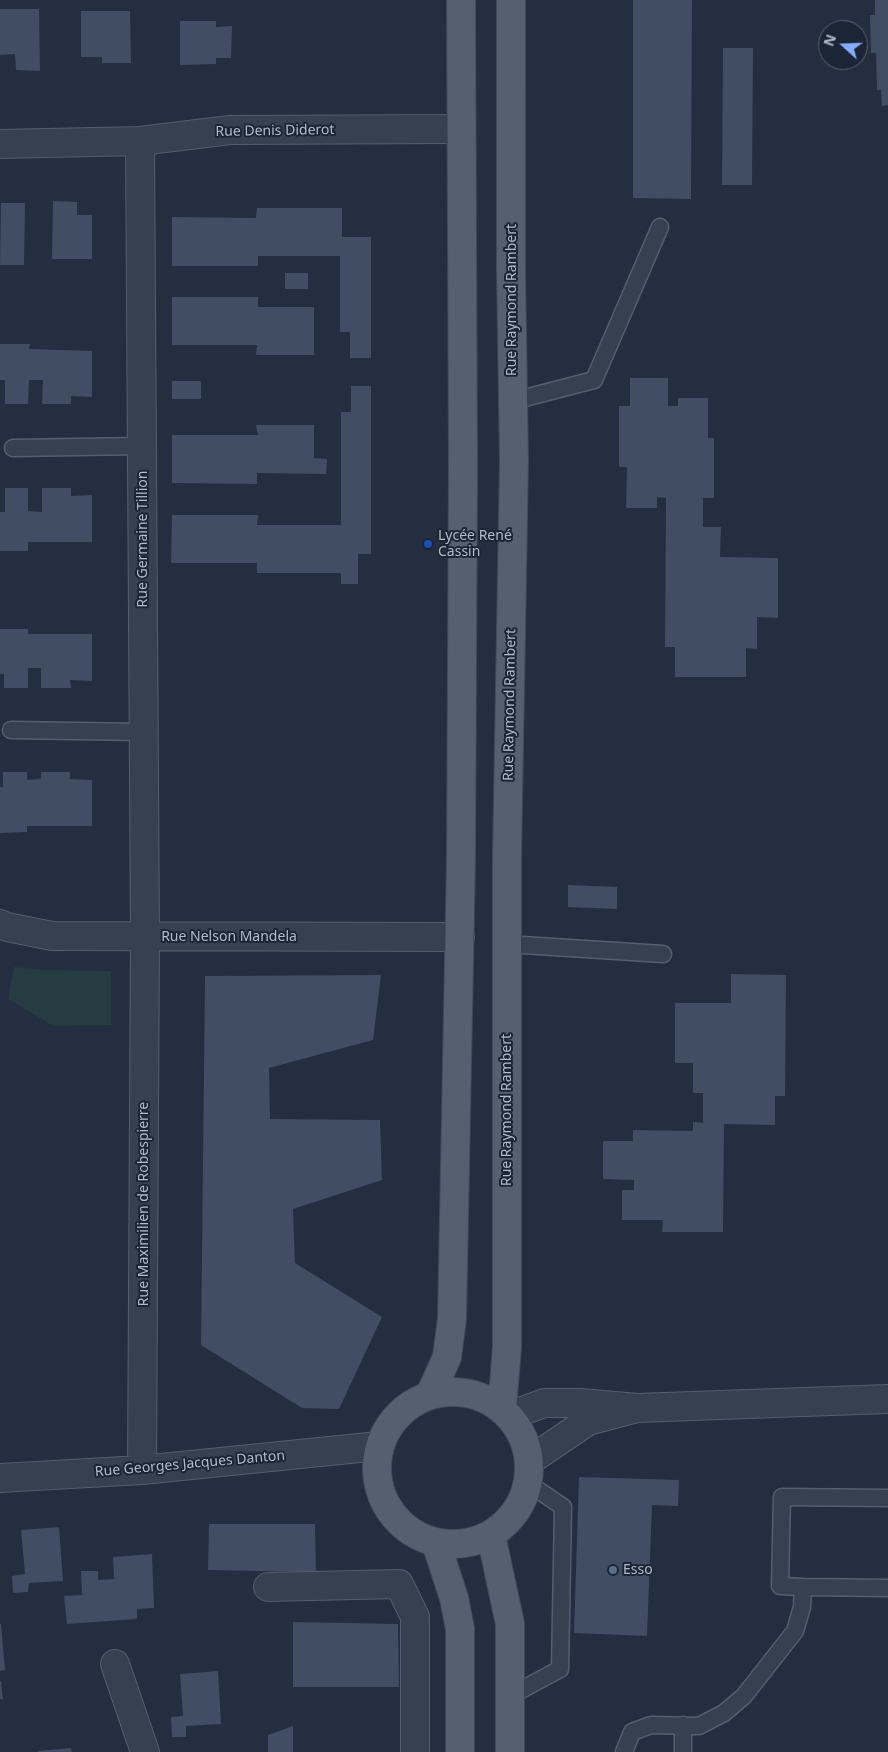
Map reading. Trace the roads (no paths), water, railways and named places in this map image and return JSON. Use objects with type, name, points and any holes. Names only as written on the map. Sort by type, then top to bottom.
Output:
[{"type":"main road","points":[[430,1395],[446,1357],[452,1319],[460,937],[463,467],[460,128],[461,0]]},
{"type":"main road","name":"Rue Raymond Rambert","points":[[506,1412],[507,944],[514,461],[512,401],[512,0]]},
{"type":"main road","points":[[456,1391],[480,1396],[506,1412],[519,1429],[526,1445],[529,1472],[520,1504],[508,1522],[490,1535],[473,1542],[455,1545],[436,1543],[413,1534],[394,1517],[381,1496],[376,1471],[379,1446],[391,1424],[408,1406],[430,1395],[456,1391]]},
{"type":"main road","points":[[490,1535],[510,1624],[510,1752]]},
{"type":"main road","points":[[436,1543],[454,1598],[460,1628],[460,1752]]},
{"type":"street","name":"Rue Denis Diderot","points":[[0,144],[140,141],[230,130],[460,128]]},
{"type":"street","name":"Rue Germaine Tillion","points":[[140,141],[145,937]]},
{"type":"street","name":"Rue Nelson Mandela","points":[[0,924],[52,936],[460,937]]},
{"type":"street","name":"Rue Maximilien de Robespierre","points":[[142,1470],[145,937]]},
{"type":"street","points":[[506,1412],[544,1403],[581,1403],[637,1408],[888,1399]]},
{"type":"street","points":[[529,1472],[588,1421],[637,1408]]},
{"type":"street","name":"Rue Georges Jacques Danton","points":[[0,1478],[142,1470],[379,1446]]},
{"type":"street","points":[[268,1587],[399,1584],[415,1617],[414,1752]]},
{"type":"street","points":[[115,1664],[145,1752]]},
{"type":"lane","points":[[512,401],[594,380],[660,227]]},
{"type":"lane","points":[[13,448],[142,446]]},
{"type":"lane","points":[[10,730],[144,732]]},
{"type":"lane","points":[[507,944],[663,954]]},
{"type":"lane","points":[[510,1696],[560,1669],[563,1507],[529,1472]]},
{"type":"lane","points":[[888,1498],[782,1497],[780,1586],[888,1588]]},
{"type":"lane","points":[[624,1752],[632,1732],[651,1724],[699,1726],[724,1713],[744,1696],[795,1631],[802,1607],[803,1587]]},
{"type":"lane","points":[[683,1725],[684,1752]]},
{"type":"place","name":"Lycée René Cassin","points":[[428,544]]},
{"type":"place","name":"Esso","points":[[613,1570]]}]
